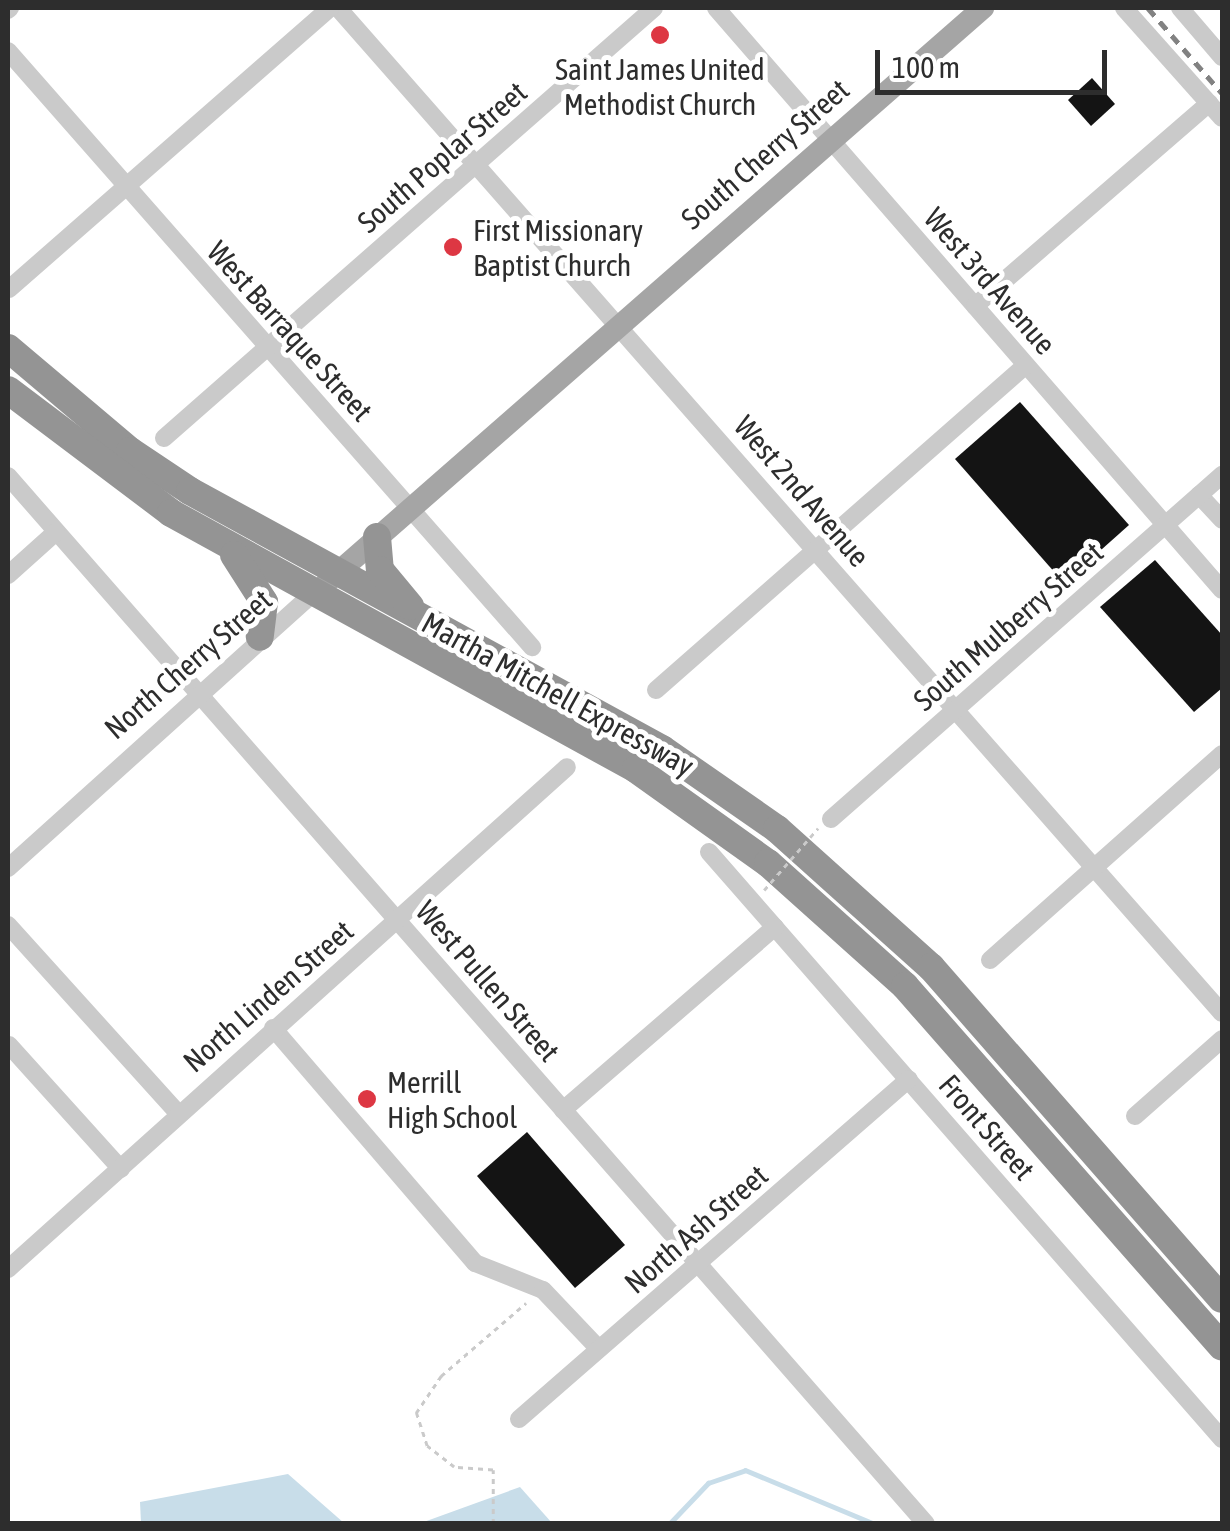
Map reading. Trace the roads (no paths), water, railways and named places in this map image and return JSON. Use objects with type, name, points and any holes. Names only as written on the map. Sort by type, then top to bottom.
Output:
[{"type":"highway","name":"Martha Mitchell Expressway","points":[[8,348],[130,450],[336,574],[418,614],[662,749],[825,868],[931,967],[1222,1299]]},
{"type":"highway","name":"Martha Mitchell Expressway","points":[[8,390],[122,481],[230,550],[636,769],[768,863],[905,986],[1222,1347]]},
{"type":"highway","points":[[377,537],[380,570],[418,614]]},
{"type":"highway","points":[[230,550],[264,602],[260,637]]},
{"type":"main road","name":"South Cherry Street","points":[[410,508],[829,136],[982,8]]},
{"type":"main road","name":"North Cherry Street","points":[[312,594],[410,508]]},
{"type":"street","name":"West 2nd Avenue","points":[[334,8],[477,162],[1222,1013]]},
{"type":"street","points":[[9,289],[334,8]]},
{"type":"street","name":"South Poplar Street","points":[[164,438],[654,8]]},
{"type":"street","name":"West 3rd Avenue","points":[[716,8],[1222,590]]},
{"type":"street","points":[[1124,8],[1222,118]]},
{"type":"street","points":[[1180,8],[1222,57]]},
{"type":"street","name":"West Barraque Street","points":[[8,51],[532,647]]},
{"type":"street","points":[[975,306],[1209,103]]},
{"type":"street","points":[[656,690],[1026,365]]},
{"type":"street","name":"South Mulberry Street","points":[[825,824],[1222,475]]},
{"type":"street","name":"West Pullen Street","points":[[8,476],[926,1524]]},
{"type":"street","points":[[1200,495],[1222,520]]},
{"type":"street","points":[[8,575],[56,532]]},
{"type":"street","name":"North Cherry Street","points":[[8,868],[198,692],[312,594]]},
{"type":"street","points":[[990,960],[1222,754]]},
{"type":"street","name":"North Linden Street","points":[[8,1270],[121,1169],[176,1112],[567,767]]},
{"type":"street","name":"Front Street","points":[[709,852],[1222,1440]]},
{"type":"street","points":[[8,925],[176,1112]]},
{"type":"street","points":[[563,1110],[775,927]]},
{"type":"street","points":[[273,1028],[475,1262],[543,1290],[599,1350]]},
{"type":"street","points":[[1135,1116],[1222,1039]]},
{"type":"street","points":[[9,1044],[121,1169]]},
{"type":"street","name":"North Ash Street","points":[[519,1419],[908,1079]]},
{"type":"water","points":[[288,1474],[344,1523],[141,1523],[140,1502]]},
{"type":"water","points":[[520,1487],[552,1523],[421,1523]]},
{"type":"waterway","points":[[669,1524],[708,1483],[745,1470],[875,1524]]},
{"type":"railway","points":[[1148,8],[1222,93]]},
{"type":"place","name":"Saint James United Methodist Church","points":[[660,35]]},
{"type":"place","name":"First Missionary Baptist Church","points":[[453,247]]},
{"type":"place","name":"Merrill High School","points":[[367,1099]]}]
